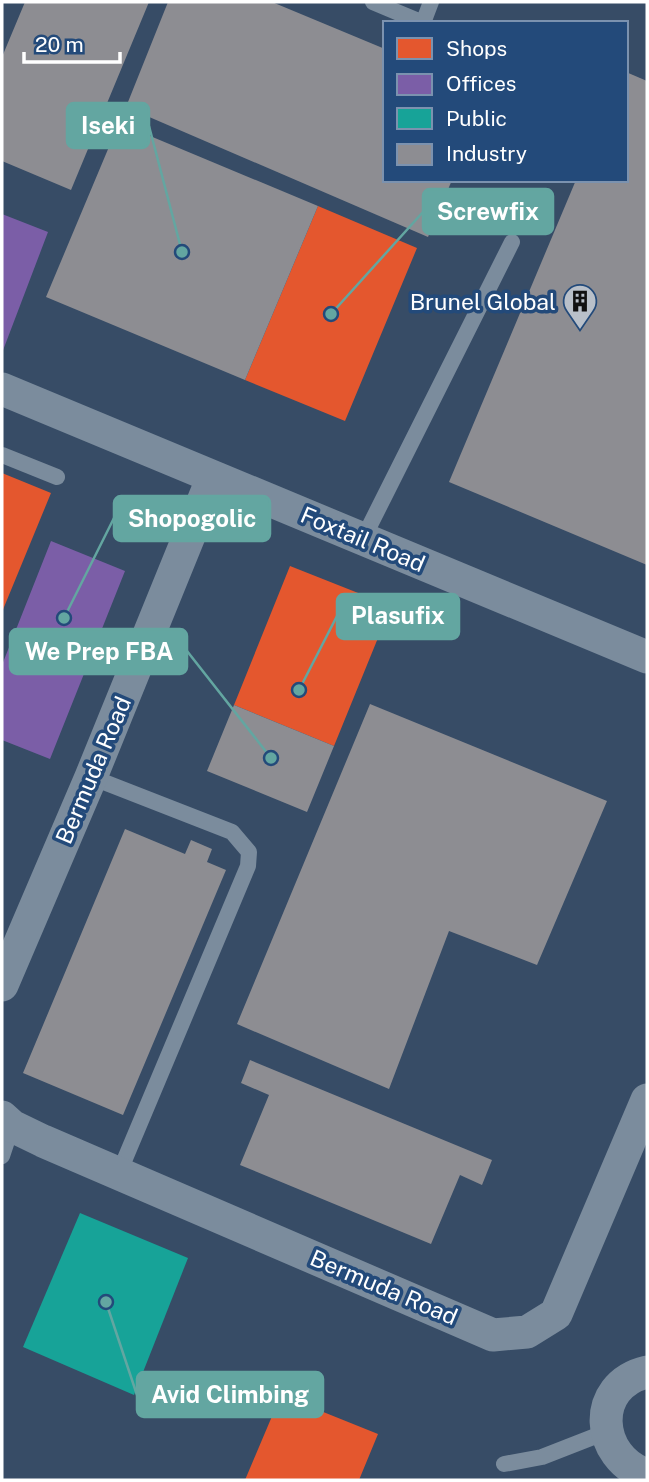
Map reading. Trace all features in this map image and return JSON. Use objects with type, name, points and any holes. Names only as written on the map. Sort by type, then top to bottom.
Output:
[{"type":"street","name":"Foxtail Road","points":[[2,389],[647,657]]},
{"type":"street","name":"Bermuda Road","points":[[2,985],[91,777],[213,477]]},
{"type":"street","name":"Bermuda Road","points":[[5,1133],[119,1172],[493,1335],[527,1332],[556,1314],[647,1100]]},
{"type":"street","points":[[647,1373],[639,1374],[624,1383],[613,1396],[606,1420],[606,1432],[621,1461],[634,1471],[647,1475]]},
{"type":"lane","points":[[373,2],[419,21]]},
{"type":"lane","points":[[425,21],[431,2]]},
{"type":"lane","points":[[363,539],[512,242]]},
{"type":"lane","points":[[2,455],[57,477]]},
{"type":"lane","points":[[91,777],[232,832],[249,852],[247,866],[119,1172]]},
{"type":"lane","points":[[504,1464],[542,1457],[606,1432]]},
{"type":"building: Shops","points":[[318,206],[417,248],[345,421],[245,380]]},
{"type":"building: Shops","points":[[2,473],[51,493],[2,612]]},
{"type":"building: Shops","points":[[290,566],[391,606],[334,746],[234,705]]},
{"type":"building: Shops","points":[[281,1395],[378,1434],[359,1480],[245,1480]]},
{"type":"building: Offices","points":[[2,214],[48,232],[2,353]]},
{"type":"building: Offices","points":[[51,541],[125,571],[50,759],[2,740],[2,665]]},
{"type":"building: Public","points":[[80,1213],[188,1258],[134,1395],[23,1347]]},
{"type":"building: Industry","points":[[25,2],[149,2],[71,190],[2,161],[2,57]]},
{"type":"building: Industry","points":[[168,2],[272,2],[383,48],[383,182],[451,182],[428,237],[126,107]]},
{"type":"building: Industry","name":"Brunel Global","points":[[628,73],[647,81],[647,565],[449,482],[575,182],[628,182]]},
{"type":"building: Industry","points":[[119,123],[318,206],[245,380],[46,297]]},
{"type":"building: Industry","points":[[370,704],[607,801],[537,965],[449,931],[389,1089],[237,1024]]},
{"type":"building: Industry","points":[[234,705],[334,746],[307,812],[207,771]]},
{"type":"building: Industry","points":[[125,829],[185,854],[191,840],[212,849],[207,862],[226,870],[123,1115],[23,1073]]},
{"type":"building: Industry","points":[[250,1060],[492,1160],[482,1185],[460,1175],[431,1244],[240,1165],[269,1095],[241,1083]]},
{"type":"place","name":"Iseki","points":[[182,252]]},
{"type":"place","name":"Screwfix","points":[[331,314]]},
{"type":"place","name":"Brunel Global","points":[[580,331]]},
{"type":"place","name":"Shopogolic","points":[[64,618]]},
{"type":"place","name":"Plasufix","points":[[299,690]]},
{"type":"place","name":"We Prep FBA","points":[[271,758]]},
{"type":"place","name":"Avid Climbing","points":[[106,1302]]}]
